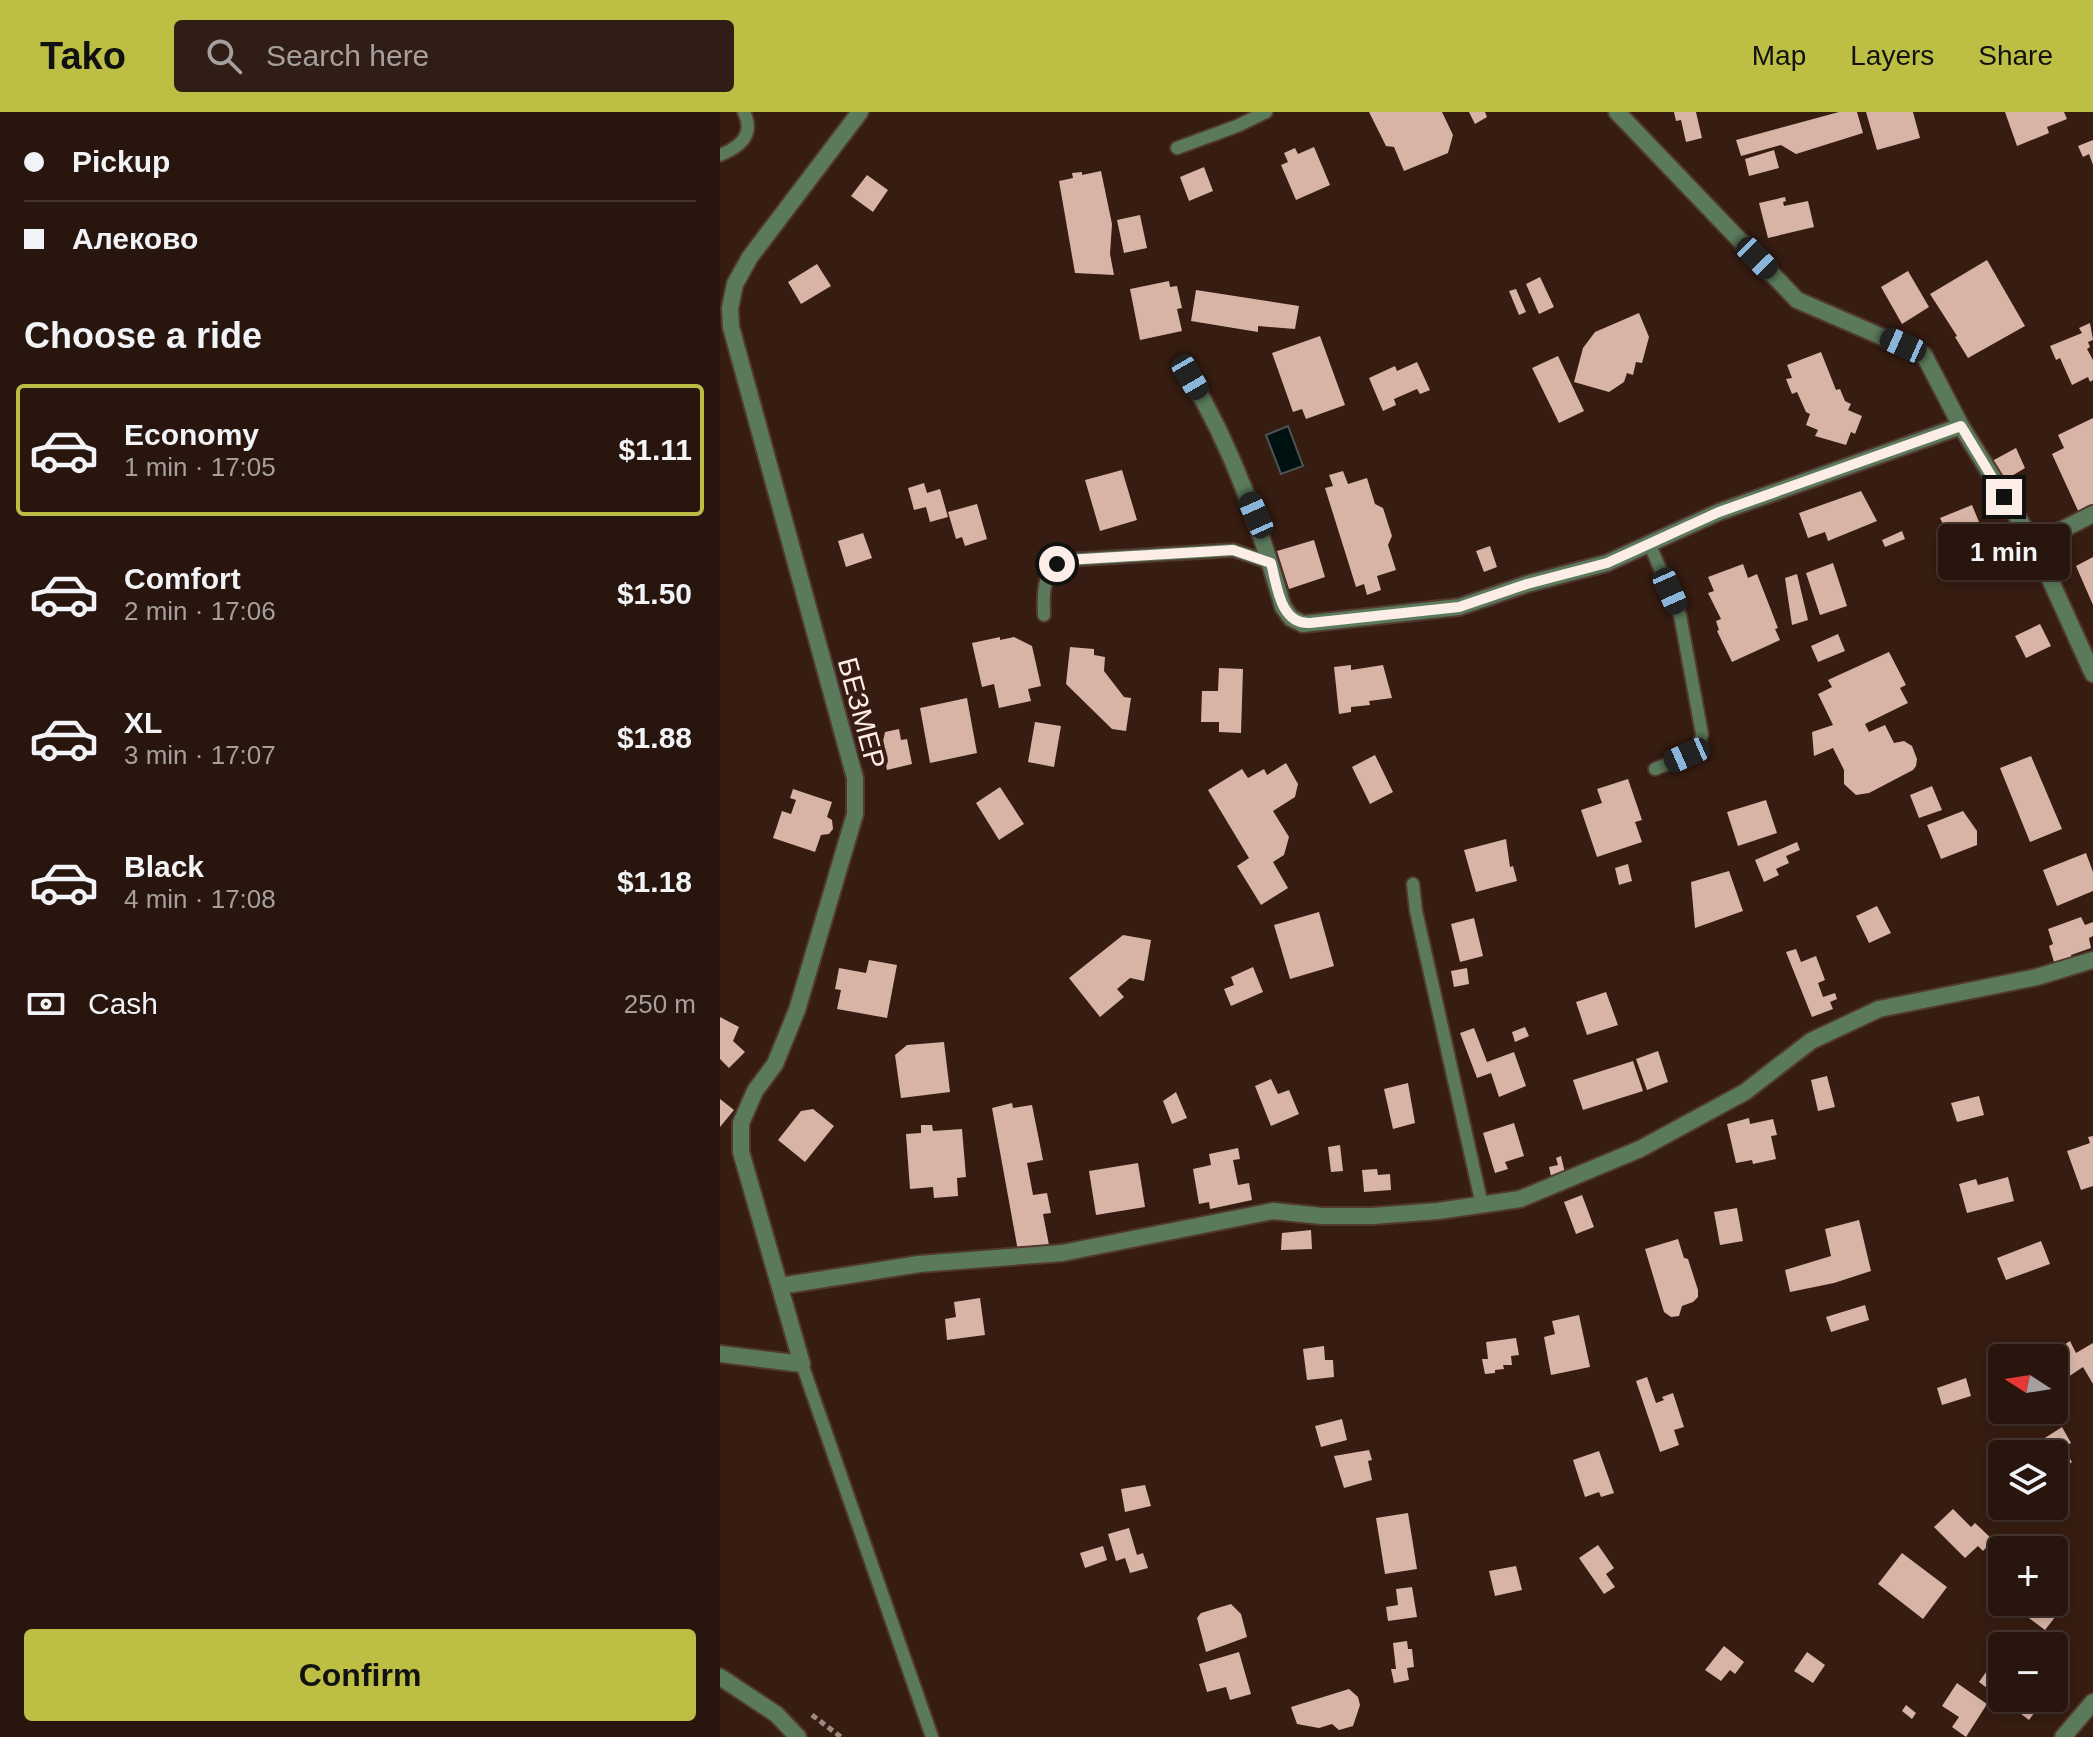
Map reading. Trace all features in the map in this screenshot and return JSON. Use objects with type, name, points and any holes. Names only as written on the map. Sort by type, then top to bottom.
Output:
[{"type":"street","name":"БЕЗМЕР","points":[[802,1364],[741,1152],[741,1123],[755,1091],[775,1064],[797,1010],[855,814],[855,778],[731,327],[730,308],[735,284],[750,257],[860,112]]},
{"type":"street","points":[[1617,112],[1797,300],[1924,355],[1961,426],[2034,544],[2093,674]]},
{"type":"street","points":[[1190,377],[1209,409],[1256,515],[1287,613],[1303,624],[1459,607],[1527,584],[1607,563],[1719,512],[1961,426]]},
{"type":"street","points":[[2034,544],[2093,514]]},
{"type":"street","points":[[780,1286],[919,1264],[1062,1253],[1273,1211],[1322,1216],[1372,1216],[1520,1199],[1640,1149],[1745,1092],[1811,1041],[1879,1009],[2037,977],[2093,960]]},
{"type":"street","points":[[720,1354],[802,1364]]},
{"type":"street","points":[[720,1677],[776,1714],[798,1737]]},
{"type":"street","points":[[2063,1737],[2093,1702]]},
{"type":"lane","points":[[720,155],[738,147],[746,137],[748,121],[744,112]]},
{"type":"lane","points":[[1177,148],[1266,112]]},
{"type":"lane","points":[[1649,543],[1680,615],[1702,734],[1693,752],[1655,769]]},
{"type":"lane","points":[[1044,615],[1043,588],[1047,577],[1057,564],[1066,560],[1233,550],[1271,563]]},
{"type":"lane","points":[[1413,884],[1416,911],[1482,1205]]},
{"type":"lane","points":[[802,1364],[932,1737]]},
{"type":"shaded area","points":[[1288,426],[1303,466],[1281,474],[1266,435]]},
{"type":"building","points":[[1369,112],[1442,112],[1453,135],[1448,153],[1404,171],[1394,147],[1386,146]]},
{"type":"building","points":[[1469,112],[1485,112],[1487,117],[1475,124]]},
{"type":"building","points":[[1674,112],[1696,112],[1702,138],[1686,142],[1681,120],[1676,121]]},
{"type":"building","points":[[1839,112],[1857,112],[1863,133],[1796,154],[1781,145],[1741,156],[1736,140]]},
{"type":"building","points":[[1866,112],[1913,112],[1920,138],[1877,150]]},
{"type":"building","points":[[2005,112],[2064,112],[2067,119],[2047,127],[2049,133],[2017,146]]},
{"type":"building","points":[[2093,140],[2093,165],[2089,154],[2083,157],[2078,146]]},
{"type":"building","points":[[1314,147],[1330,185],[1296,200],[1281,165],[1288,162],[1284,153],[1295,148],[1298,154]]},
{"type":"building","points":[[1774,150],[1779,168],[1749,176],[1745,159]]},
{"type":"building","points":[[1204,167],[1213,191],[1189,201],[1180,177]]},
{"type":"building","points":[[1101,171],[1112,224],[1110,254],[1114,275],[1075,273],[1059,181],[1073,178],[1072,173],[1082,172],[1082,175]]},
{"type":"building","points":[[867,175],[888,190],[873,212],[851,196]]},
{"type":"building","points":[[1785,197],[1784,206],[1808,201],[1814,227],[1768,238],[1759,203]]},
{"type":"building","points":[[1140,215],[1147,248],[1124,253],[1117,220]]},
{"type":"building","points":[[1987,260],[2025,326],[1968,358],[1930,294]]},
{"type":"building","points":[[817,264],[831,286],[801,304],[788,282]]},
{"type":"building","points":[[1908,271],[1929,307],[1902,324],[1881,287]]},
{"type":"building","points":[[1540,277],[1554,307],[1539,314],[1526,284]]},
{"type":"building","points":[[1169,281],[1170,287],[1177,286],[1182,308],[1177,309],[1182,331],[1140,340],[1130,289]]},
{"type":"building","points":[[1516,289],[1526,312],[1519,315],[1509,291]]},
{"type":"building","points":[[1196,290],[1299,306],[1295,329],[1258,326],[1258,332],[1191,321]]},
{"type":"building","points":[[1639,313],[1649,337],[1642,363],[1636,362],[1633,375],[1627,373],[1624,382],[1609,392],[1574,382],[1583,348],[1595,332]]},
{"type":"building","points":[[2090,323],[2093,340],[2088,342],[2090,347],[2087,349],[2093,360],[2093,380],[2090,382],[2088,377],[2072,385],[2060,358],[2056,360],[2050,346],[2082,333],[2079,328]]},
{"type":"building","points":[[1320,336],[1345,405],[1306,419],[1302,409],[1293,412],[1272,353]]},
{"type":"building","points":[[1821,352],[1836,390],[1840,389],[1845,401],[1851,404],[1848,410],[1862,416],[1855,434],[1851,432],[1846,445],[1815,436],[1818,430],[1806,425],[1810,414],[1806,412],[1797,392],[1792,394],[1786,379],[1792,378],[1787,365]]},
{"type":"building","points":[[1558,356],[1584,411],[1559,423],[1532,368]]},
{"type":"building","points":[[1417,362],[1430,390],[1420,394],[1417,389],[1394,399],[1396,405],[1383,411],[1369,378],[1395,366],[1397,371]]},
{"type":"building","points":[[2093,418],[2093,507],[2080,515],[2052,454],[2064,448],[2058,435]]},
{"type":"building","points":[[2016,448],[2025,468],[2005,480],[1992,461]]},
{"type":"building","points":[[1122,470],[1137,520],[1100,531],[1085,480]]},
{"type":"building","points":[[1343,471],[1348,484],[1367,478],[1375,504],[1383,508],[1392,536],[1388,545],[1396,570],[1377,576],[1381,590],[1367,595],[1364,584],[1356,587],[1325,488],[1333,486],[1329,475]]},
{"type":"building","points":[[924,483],[927,493],[940,489],[948,517],[930,522],[926,507],[914,510],[908,488]]},
{"type":"building","points":[[1861,491],[1877,521],[1828,541],[1825,532],[1808,538],[1799,513]]},
{"type":"building","points":[[977,504],[987,539],[965,546],[962,537],[956,539],[948,512]]},
{"type":"building","points":[[1972,505],[1979,522],[1948,534],[1940,518]]},
{"type":"building","points":[[1902,531],[1905,539],[1885,547],[1882,540]]},
{"type":"building","points":[[863,533],[872,558],[846,567],[838,541]]},
{"type":"building","points":[[1314,540],[1325,577],[1289,589],[1277,551]]},
{"type":"building","points":[[1490,546],[1497,567],[1484,572],[1476,551]]},
{"type":"building","points":[[2093,557],[2093,605],[2076,566]]},
{"type":"building","points":[[1833,563],[1847,606],[1820,615],[1806,573]]},
{"type":"building","points":[[1743,564],[1748,578],[1757,574],[1780,640],[1732,662],[1717,631],[1716,621],[1721,619],[1708,593],[1714,591],[1708,577]]},
{"type":"building","points":[[1797,574],[1808,620],[1792,625],[1785,578]]},
{"type":"building","points":[[2040,624],[2051,646],[2026,658],[2015,636]]},
{"type":"building","points":[[1838,634],[1845,651],[1818,662],[1811,646]]},
{"type":"building","points":[[1000,637],[1000,640],[1014,637],[1032,646],[1041,686],[1028,689],[1031,701],[999,708],[994,684],[982,687],[972,643]]},
{"type":"building","points":[[1070,647],[1094,649],[1094,655],[1105,657],[1104,671],[1124,697],[1131,698],[1126,731],[1112,729],[1066,684]]},
{"type":"building","points":[[1889,652],[1906,685],[1900,688],[1908,703],[1865,724],[1869,732],[1885,725],[1894,743],[1904,741],[1912,746],[1916,766],[1869,793],[1856,795],[1844,784],[1844,770],[1833,748],[1814,756],[1812,732],[1833,725],[1818,694],[1832,687],[1828,680]]},
{"type":"building","points":[[1351,665],[1351,670],[1383,665],[1392,698],[1369,701],[1370,705],[1351,707],[1351,712],[1339,714],[1334,667]]},
{"type":"building","points":[[1219,668],[1243,669],[1241,733],[1219,732],[1219,722],[1201,722],[1202,691],[1218,691]]},
{"type":"building","points":[[967,698],[977,753],[930,763],[920,708]]},
{"type":"building","points":[[1035,722],[1061,726],[1054,767],[1028,762]]},
{"type":"building","points":[[899,729],[901,740],[907,739],[912,764],[887,770],[882,746],[885,732]]},
{"type":"building","points":[[1375,755],[1393,792],[1370,804],[1352,767]]},
{"type":"building","points":[[2031,756],[2062,829],[2030,842],[2000,768]]},
{"type":"building","points":[[1286,763],[1298,784],[1295,797],[1273,811],[1289,837],[1284,855],[1273,862],[1288,888],[1261,905],[1237,866],[1249,858],[1208,790],[1242,769],[1248,778],[1264,769],[1267,775]]},
{"type":"building","points":[[1628,779],[1642,820],[1635,822],[1642,842],[1597,857],[1581,810],[1602,803],[1597,789]]},
{"type":"building","points":[[1932,786],[1942,810],[1919,818],[1910,795]]},
{"type":"building","points":[[1000,787],[1024,824],[999,840],[976,803]]},
{"type":"building","points":[[793,789],[832,802],[827,817],[832,820],[833,829],[829,834],[821,835],[815,852],[773,838],[782,811],[791,814],[796,800],[790,798]]},
{"type":"building","points":[[1766,800],[1777,833],[1738,846],[1727,812]]},
{"type":"building","points":[[1963,811],[1977,831],[1977,845],[1941,859],[1927,825]]},
{"type":"building","points":[[1506,839],[1510,867],[1513,866],[1517,881],[1476,892],[1464,850]]},
{"type":"building","points":[[1797,842],[1800,850],[1786,856],[1789,863],[1776,869],[1779,875],[1764,882],[1755,860]]},
{"type":"building","points":[[2086,853],[2093,872],[2093,891],[2057,906],[2043,870]]},
{"type":"building","points":[[1628,864],[1632,881],[1619,885],[1615,868]]},
{"type":"building","points":[[1729,871],[1743,911],[1695,928],[1691,882]]},
{"type":"building","points":[[1877,906],[1891,933],[1869,943],[1856,916]]},
{"type":"building","points":[[1319,912],[1334,966],[1290,979],[1274,925]]},
{"type":"building","points":[[2081,917],[2085,925],[2093,922],[2093,936],[2089,938],[2091,948],[2071,955],[2073,962],[2056,968],[2049,946],[2053,944],[2048,929]]},
{"type":"building","points":[[1474,918],[1483,956],[1460,962],[1451,924]]},
{"type":"building","points":[[1123,935],[1151,940],[1144,981],[1130,978],[1117,989],[1124,997],[1100,1017],[1069,978]]},
{"type":"building","points":[[1796,949],[1801,962],[1816,956],[1825,980],[1818,983],[1823,997],[1835,993],[1837,999],[1830,1002],[1833,1009],[1812,1017],[1786,952]]},
{"type":"building","points":[[869,960],[897,965],[887,1018],[837,1009],[841,990],[835,989],[839,968],[866,973]]},
{"type":"building","points":[[1253,967],[1263,992],[1231,1006],[1224,989],[1234,985],[1231,977]]},
{"type":"building","points":[[1467,968],[1469,984],[1454,987],[1451,971]]},
{"type":"building","points":[[1606,992],[1618,1025],[1587,1035],[1576,1002]]},
{"type":"building","points":[[720,1017],[739,1027],[733,1041],[745,1052],[729,1068],[720,1059]]},
{"type":"building","points":[[1525,1027],[1529,1036],[1515,1042],[1512,1032]]},
{"type":"building","points":[[1474,1028],[1487,1062],[1514,1052],[1526,1086],[1499,1097],[1491,1073],[1477,1078],[1460,1033]]},
{"type":"building","points":[[944,1042],[950,1092],[901,1098],[895,1055],[907,1045]]},
{"type":"building","points":[[1658,1051],[1668,1082],[1647,1090],[1636,1059]]},
{"type":"building","points":[[1633,1061],[1643,1091],[1583,1110],[1573,1080]]},
{"type":"building","points":[[1827,1076],[1835,1107],[1818,1111],[1811,1080]]},
{"type":"building","points":[[1271,1079],[1278,1094],[1289,1090],[1299,1114],[1271,1126],[1255,1086]]},
{"type":"building","points":[[1408,1083],[1415,1123],[1393,1129],[1384,1089]]},
{"type":"building","points":[[1176,1092],[1187,1118],[1172,1124],[1163,1101]]},
{"type":"building","points":[[1979,1096],[1984,1115],[1957,1122],[1951,1103]]},
{"type":"building","points":[[720,1099],[734,1110],[720,1127]]},
{"type":"building","points":[[1012,1103],[1013,1108],[1032,1105],[1043,1160],[1027,1163],[1033,1195],[1047,1193],[1051,1213],[1043,1214],[1049,1245],[1018,1251],[992,1108]]},
{"type":"building","points":[[813,1109],[834,1126],[805,1162],[778,1140],[801,1111]]},
{"type":"building","points":[[1749,1118],[1750,1124],[1773,1119],[1777,1135],[1771,1136],[1776,1159],[1753,1164],[1752,1160],[1736,1163],[1727,1124]]},
{"type":"building","points":[[1514,1123],[1524,1156],[1505,1162],[1508,1169],[1495,1173],[1483,1133]]},
{"type":"building","points":[[921,1125],[932,1125],[933,1131],[962,1129],[966,1177],[957,1178],[958,1196],[934,1198],[933,1187],[910,1189],[906,1134],[921,1133]]},
{"type":"building","points":[[2093,1136],[2093,1186],[2081,1190],[2067,1151],[2090,1143],[2088,1137]]},
{"type":"building","points":[[1340,1145],[1343,1171],[1331,1172],[1328,1147]]},
{"type":"building","points":[[1238,1148],[1240,1159],[1233,1160],[1238,1185],[1249,1183],[1252,1200],[1210,1209],[1209,1202],[1199,1204],[1193,1169],[1211,1165],[1209,1154]]},
{"type":"building","points":[[1561,1156],[1565,1173],[1551,1176],[1549,1167],[1558,1165],[1556,1158]]},
{"type":"building","points":[[1138,1163],[1145,1207],[1096,1215],[1089,1171]]},
{"type":"building","points":[[1377,1169],[1378,1175],[1390,1174],[1391,1190],[1364,1192],[1362,1170]]},
{"type":"building","points":[[2008,1177],[2014,1201],[1967,1213],[1959,1184],[1976,1179],[1978,1185]]},
{"type":"building","points":[[1582,1195],[1594,1227],[1576,1234],[1564,1202]]},
{"type":"building","points":[[1737,1208],[1743,1241],[1720,1245],[1714,1212]]},
{"type":"building","points":[[1859,1220],[1871,1271],[1790,1292],[1785,1270],[1831,1256],[1825,1229]]},
{"type":"building","points":[[1311,1230],[1312,1249],[1281,1250],[1282,1233]]},
{"type":"building","points":[[1678,1239],[1684,1258],[1688,1259],[1698,1297],[1682,1306],[1679,1316],[1671,1317],[1664,1312],[1645,1249]]},
{"type":"building","points":[[2041,1241],[2050,1264],[2006,1280],[1997,1258]]},
{"type":"building","points":[[980,1298],[985,1335],[947,1340],[945,1319],[956,1317],[954,1302]]},
{"type":"building","points":[[1865,1305],[1869,1320],[1831,1332],[1826,1317]]},
{"type":"building","points":[[1579,1315],[1590,1367],[1551,1375],[1544,1337],[1555,1334],[1552,1321]]},
{"type":"building","points":[[1516,1338],[1519,1355],[1511,1356],[1512,1365],[1503,1365],[1504,1369],[1485,1374],[1482,1359],[1488,1359],[1486,1342]]},
{"type":"building","points":[[2070,1341],[2076,1353],[2093,1343],[2093,1384],[2083,1367],[2068,1377],[2068,1344],[2065,1344]]},
{"type":"building","points":[[1324,1346],[1325,1360],[1333,1360],[1334,1377],[1307,1380],[1303,1349]]},
{"type":"building","points":[[1647,1377],[1656,1403],[1673,1393],[1684,1427],[1674,1430],[1679,1445],[1660,1452],[1636,1381]]},
{"type":"building","points":[[1966,1378],[1971,1396],[1942,1405],[1937,1388]]},
{"type":"building","points":[[1342,1419],[1347,1440],[1321,1447],[1315,1426]]},
{"type":"building","points":[[2062,1427],[2071,1443],[2068,1445],[2068,1440],[2042,1440]]},
{"type":"building","points":[[1369,1450],[1372,1480],[1344,1488],[1334,1456]]},
{"type":"building","points":[[1599,1451],[1614,1493],[1601,1497],[1599,1492],[1585,1497],[1573,1460]]},
{"type":"building","points":[[1145,1485],[1151,1506],[1125,1512],[1121,1489]]},
{"type":"building","points":[[1953,1509],[1971,1527],[1975,1523],[1989,1536],[1988,1546],[1983,1551],[1978,1546],[1965,1558],[1934,1527]]},
{"type":"building","points":[[1408,1513],[1417,1569],[1385,1574],[1376,1518]]},
{"type":"building","points":[[1129,1528],[1137,1555],[1143,1553],[1148,1568],[1130,1573],[1125,1558],[1116,1561],[1108,1534]]},
{"type":"building","points":[[1598,1545],[1614,1568],[1606,1574],[1615,1587],[1604,1594],[1579,1558]]},
{"type":"building","points":[[1103,1546],[1107,1560],[1085,1568],[1080,1553]]},
{"type":"building","points":[[1902,1553],[1947,1587],[1923,1619],[1878,1584]]},
{"type":"building","points":[[1516,1566],[1522,1590],[1495,1596],[1489,1571]]},
{"type":"building","points":[[1412,1587],[1417,1617],[1388,1621],[1386,1607],[1398,1605],[1396,1589]]},
{"type":"building","points":[[1231,1604],[1241,1614],[1247,1637],[1206,1652],[1197,1618],[1201,1613]]},
{"type":"building","points":[[2026,1616],[2056,1616],[2045,1630]]},
{"type":"building","points":[[1407,1641],[1408,1649],[1412,1649],[1414,1667],[1407,1668],[1409,1680],[1394,1683],[1391,1669],[1396,1669],[1393,1643]]},
{"type":"building","points":[[1724,1646],[1744,1662],[1735,1674],[1730,1670],[1721,1681],[1705,1670]]},
{"type":"building","points":[[1239,1652],[1251,1694],[1230,1700],[1226,1687],[1207,1692],[1199,1664]]},
{"type":"building","points":[[1807,1652],[1825,1665],[1813,1683],[1794,1671]]},
{"type":"building","points":[[1988,1669],[1988,1689],[1979,1682]]},
{"type":"building","points":[[1957,1683],[1987,1704],[1966,1737],[1952,1727],[1959,1717],[1942,1706]]},
{"type":"building","points":[[1349,1689],[1358,1697],[1360,1705],[1353,1726],[1339,1730],[1332,1724],[1319,1728],[1297,1724],[1291,1707]]},
{"type":"building","points":[[1906,1705],[1916,1713],[1912,1719],[1902,1711]]},
{"type":"building","points":[[2018,1712],[2035,1712],[2029,1720]]},
{"type":"route","points":[[1057,564],[1066,560],[1233,550],[1271,563],[1283,607],[1291,618],[1303,624],[1459,607],[1527,584],[1607,563],[1719,512],[1961,426],[2004,497]]}]
